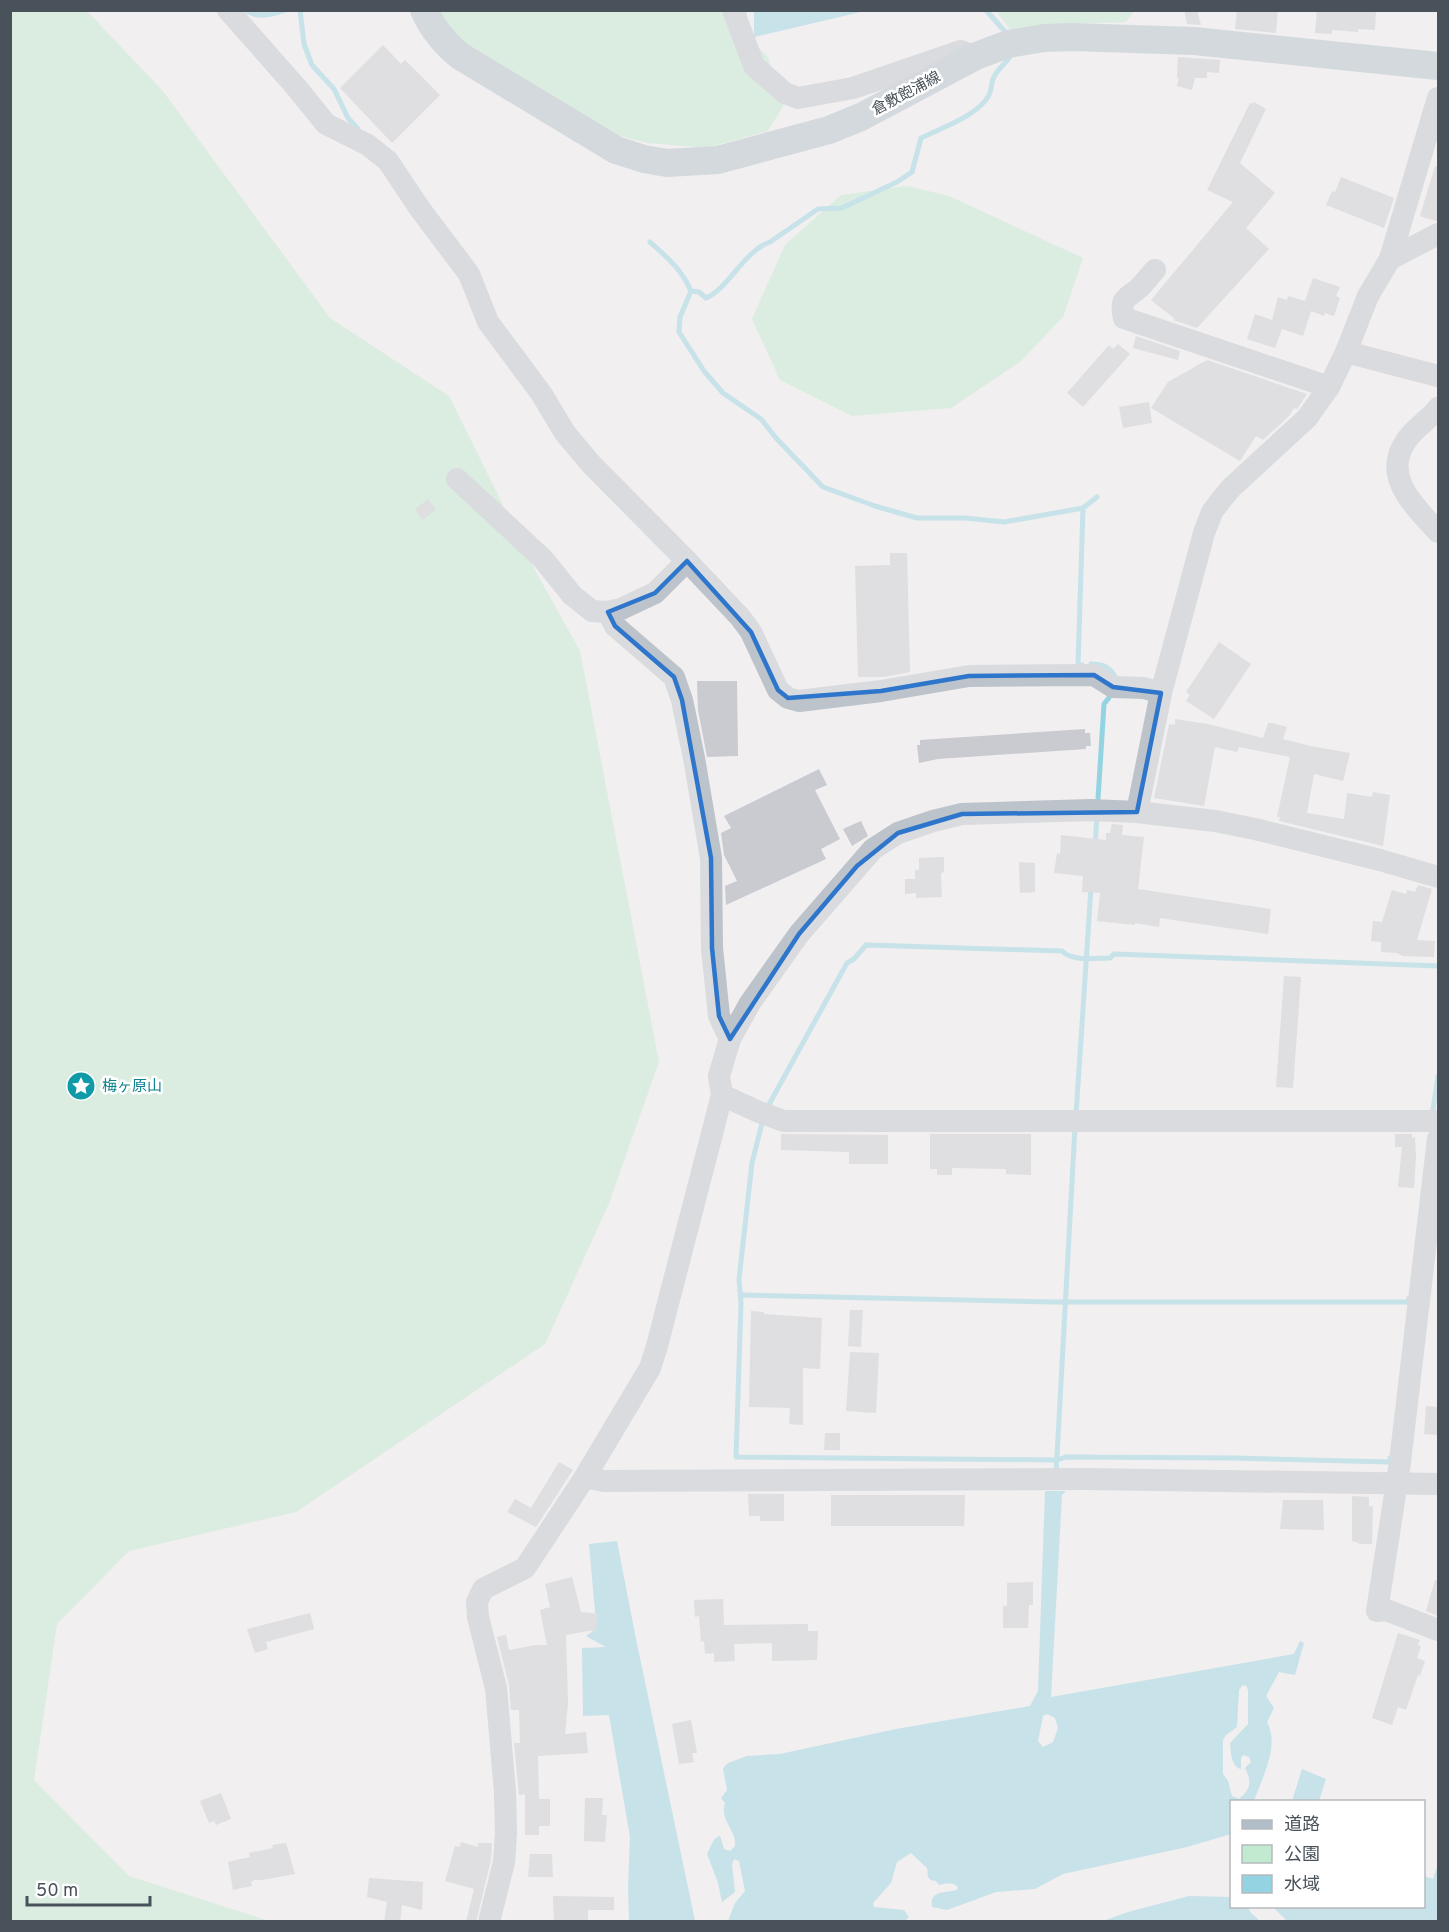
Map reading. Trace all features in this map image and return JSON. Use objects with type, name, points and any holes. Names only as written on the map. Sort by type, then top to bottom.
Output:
[{"type":"main road","name":"倉敷飽浦線","points":[[424,10],[443,42],[460,57],[616,150],[644,159],[667,163],[718,160],[829,130],[861,117],[976,56],[1008,44],[1044,38],[1194,42],[1438,66]]},
{"type":"street","points":[[228,10],[326,124],[368,145],[388,161],[420,209],[469,274],[488,322],[541,393],[565,433],[591,464],[687,561],[752,632],[778,690],[788,698],[799,701],[881,691],[969,676],[1094,675],[1113,687],[1144,688],[1161,693]]},
{"type":"street","points":[[733,10],[754,66],[785,93],[798,98],[852,88],[961,51],[976,56]]},
{"type":"street","points":[[1137,812],[1161,693],[1204,533],[1212,512],[1231,488],[1307,418],[1329,387],[1346,352],[1368,296],[1390,259],[1438,98]]},
{"type":"street","points":[[1390,259],[1438,234]]},
{"type":"street","points":[[1155,270],[1139,288],[1125,298],[1121,306],[1124,318],[1329,387]]},
{"type":"street","points":[[1346,352],[1438,376]]},
{"type":"street","points":[[1438,408],[1432,417],[1406,440],[1399,456],[1398,474],[1401,488],[1438,532]]},
{"type":"street","points":[[457,478],[543,559],[573,595],[592,611],[608,612],[621,609],[655,593],[687,561]]},
{"type":"street","points":[[608,612],[615,626],[674,677],[682,700],[711,858],[712,948],[719,1016],[730,1039]]},
{"type":"street","points":[[489,1922],[504,1862],[505,1792],[496,1688],[478,1617],[477,1602],[483,1589],[525,1568],[585,1477],[650,1368],[722,1095],[719,1076],[730,1039],[750,1003],[799,934],[873,849],[898,833],[962,814],[1091,810],[1137,812],[1215,821],[1245,827],[1380,860],[1438,877]]},
{"type":"street","points":[[722,1095],[784,1121],[1075,1120],[1434,1126],[1396,1482],[1377,1611],[1386,1610],[1438,1630]]},
{"type":"street","points":[[585,1477],[604,1481],[1085,1479],[1438,1484]]},
{"type":"highlighted area","points":[[687,561],[751,632],[778,690],[788,698],[881,691],[969,676],[1094,675],[1113,687],[1161,693],[1137,812],[962,814],[898,833],[857,866],[799,934],[730,1039],[719,1016],[712,948],[711,858],[682,700],[674,677],[615,626],[608,612],[655,593]]},
{"type":"green space","points":[[86,10],[162,90],[330,318],[449,396],[535,570],[580,651],[659,1062],[609,1203],[545,1344],[296,1512],[129,1551],[57,1624],[34,1780],[129,1876],[269,1921],[11,1922],[10,11]]},
{"type":"green space","points":[[435,11],[747,11],[747,27],[752,41],[767,56],[785,103],[768,131],[707,148],[648,143],[601,131],[461,47]]},
{"type":"green space","points":[[996,11],[1134,11],[1126,22],[1049,25],[1014,35]]},
{"type":"green space","points":[[907,186],[949,196],[1083,258],[1063,317],[1020,362],[951,408],[852,416],[780,380],[752,319],[785,245],[841,195]]},
{"type":"water","points":[[243,11],[290,11],[260,18]]},
{"type":"water","points":[[754,11],[865,11],[754,37]]},
{"type":"water","points":[[1045,1491],[1066,1491],[1062,1495],[1051,1697],[1294,1654],[1300,1641],[1304,1643],[1295,1675],[1279,1672],[1266,1696],[1274,1708],[1267,1722],[1271,1731],[1271,1751],[1254,1800],[1230,1800],[1230,1834],[1187,1847],[1063,1874],[1035,1889],[996,1892],[947,1910],[932,1907],[933,1898],[939,1893],[957,1890],[958,1887],[951,1883],[939,1885],[936,1881],[931,1880],[928,1877],[927,1868],[911,1853],[897,1862],[891,1883],[873,1903],[874,1907],[904,1910],[909,1917],[905,1921],[728,1921],[735,1903],[745,1891],[739,1861],[734,1859],[732,1865],[735,1892],[722,1902],[718,1883],[707,1854],[714,1840],[720,1836],[724,1849],[730,1851],[735,1846],[735,1840],[724,1815],[725,1803],[721,1798],[727,1790],[723,1768],[728,1763],[747,1756],[780,1754],[896,1729],[1030,1706],[1038,1691]],"holes":[[[1246,1685],[1248,1724],[1230,1743],[1232,1759],[1238,1768],[1241,1769],[1243,1755],[1249,1757],[1251,1762],[1245,1768],[1249,1777],[1249,1785],[1239,1799],[1232,1796],[1228,1781],[1223,1774],[1223,1740],[1237,1727],[1239,1690]],[[1047,1714],[1055,1718],[1058,1728],[1053,1742],[1043,1747],[1038,1741],[1043,1716]]]},
{"type":"water","points":[[617,1541],[695,1921],[629,1921],[630,1837],[609,1715],[583,1716],[582,1648],[606,1647],[586,1636],[593,1631],[596,1622],[589,1544]]},
{"type":"water","points":[[1302,1769],[1326,1779],[1319,1800],[1292,1800]]},
{"type":"water","points":[[1438,1864],[1438,1921],[1287,1921],[1274,1908],[1425,1908],[1425,1876],[1433,1879]]},
{"type":"water","points":[[1189,1896],[1230,1897],[1230,1908],[1248,1908],[1260,1921],[1103,1921]]},
{"type":"building","points":[[1184,10],[1197,10],[1201,25],[1187,24]]},
{"type":"building","points":[[1237,10],[1278,10],[1276,33],[1235,29]]},
{"type":"building","points":[[1317,10],[1376,10],[1375,30],[1358,29],[1358,32],[1332,30],[1332,34],[1315,33]]},
{"type":"building","points":[[383,45],[401,64],[405,60],[440,95],[392,143],[340,88]]},
{"type":"building","points":[[1178,57],[1220,60],[1219,73],[1207,72],[1207,78],[1195,78],[1192,90],[1177,86]]},
{"type":"building","points":[[1254,102],[1266,109],[1240,163],[1275,193],[1246,228],[1269,249],[1197,328],[1173,320],[1175,319],[1151,300],[1233,202],[1207,190],[1250,103]]},
{"type":"building","points":[[1435,166],[1438,167],[1438,221],[1420,216]]},
{"type":"building","points":[[1341,177],[1394,198],[1384,228],[1326,205]]},
{"type":"building","points":[[1313,278],[1340,287],[1336,296],[1340,298],[1334,316],[1325,313],[1324,316],[1311,311],[1303,336],[1282,329],[1275,348],[1247,339],[1255,314],[1272,320],[1278,297],[1287,300],[1288,296],[1305,301]]},
{"type":"building","points":[[1136,336],[1180,351],[1178,360],[1133,348]]},
{"type":"building","points":[[1118,344],[1130,354],[1083,407],[1067,393],[1109,345],[1113,349]]},
{"type":"building","points":[[1207,360],[1307,394],[1297,409],[1294,408],[1289,416],[1263,440],[1256,436],[1240,461],[1151,408],[1168,382]]},
{"type":"building","points":[[1149,402],[1152,423],[1123,428],[1119,407]]},
{"type":"building","points":[[428,499],[436,510],[422,520],[415,509]]},
{"type":"building","points":[[890,553],[907,553],[910,672],[884,677],[858,677],[855,566],[890,565]]},
{"type":"building","points":[[1219,642],[1251,664],[1214,719],[1186,701],[1190,695],[1186,692]]},
{"type":"building","points":[[697,681],[737,681],[738,756],[707,757],[698,710]]},
{"type":"building","points":[[1175,719],[1208,724],[1263,738],[1268,723],[1272,723],[1287,727],[1283,739],[1350,753],[1343,781],[1314,774],[1307,813],[1344,819],[1347,793],[1372,797],[1373,792],[1390,795],[1383,846],[1279,821],[1280,817],[1277,817],[1290,757],[1239,747],[1237,752],[1215,747],[1204,806],[1154,798],[1169,724],[1175,725]]},
{"type":"building","points":[[1085,729],[1085,733],[1090,733],[1091,746],[1086,746],[1086,749],[938,759],[919,763],[917,745],[920,745],[920,740]]},
{"type":"building","points":[[819,769],[827,785],[815,790],[840,839],[821,849],[826,859],[726,905],[725,886],[737,881],[724,855],[721,833],[731,828],[724,816]]},
{"type":"building","points":[[861,821],[868,836],[852,846],[843,829]]},
{"type":"building","points":[[1112,824],[1123,825],[1122,835],[1144,837],[1138,889],[1271,909],[1268,934],[1160,918],[1159,927],[1097,921],[1100,893],[1082,892],[1083,876],[1054,873],[1057,853],[1060,854],[1061,835],[1106,840],[1106,833],[1110,833]]},
{"type":"building","points":[[944,857],[944,872],[941,873],[942,897],[916,898],[916,893],[905,894],[905,879],[915,879],[915,870],[919,870],[919,858]]},
{"type":"building","points":[[1019,862],[1035,863],[1035,892],[1020,893]]},
{"type":"building","points":[[1418,885],[1432,889],[1417,940],[1435,941],[1434,957],[1403,956],[1397,953],[1381,952],[1381,942],[1371,941],[1373,921],[1382,922],[1392,890],[1406,894],[1407,890],[1415,892]]},
{"type":"building","points":[[1284,976],[1301,977],[1293,1088],[1276,1087]]},
{"type":"building","points":[[781,1134],[888,1135],[888,1164],[849,1164],[849,1152],[781,1150]]},
{"type":"building","points":[[930,1134],[1031,1134],[1031,1175],[1006,1174],[1006,1169],[952,1168],[952,1175],[937,1175],[937,1169],[930,1169]]},
{"type":"building","points":[[1395,1134],[1412,1134],[1412,1138],[1415,1137],[1414,1188],[1398,1187],[1402,1147],[1395,1147]]},
{"type":"building","points":[[850,1310],[863,1310],[861,1347],[848,1346]]},
{"type":"building","points":[[751,1311],[822,1318],[820,1369],[803,1368],[803,1425],[789,1424],[790,1408],[749,1407]]},
{"type":"building","points":[[850,1352],[879,1353],[876,1413],[846,1411]]},
{"type":"building","points":[[1426,1406],[1438,1407],[1438,1435],[1424,1434]]},
{"type":"building","points":[[825,1433],[840,1433],[840,1450],[824,1450]]},
{"type":"building","points":[[559,1462],[573,1470],[536,1527],[507,1512],[515,1499],[531,1508]]},
{"type":"building","points":[[748,1494],[784,1494],[784,1521],[760,1521],[760,1516],[749,1516]]},
{"type":"building","points":[[831,1495],[965,1495],[964,1526],[831,1526]]},
{"type":"building","points":[[1352,1496],[1369,1497],[1369,1506],[1373,1506],[1372,1544],[1359,1544],[1352,1541]]},
{"type":"building","points":[[1283,1500],[1323,1500],[1324,1530],[1280,1529]]},
{"type":"building","points":[[572,1577],[581,1612],[598,1614],[596,1631],[566,1635],[568,1704],[565,1734],[586,1732],[588,1753],[538,1756],[539,1799],[550,1799],[550,1826],[539,1826],[539,1835],[525,1835],[525,1794],[519,1795],[514,1743],[520,1743],[519,1710],[511,1710],[509,1685],[497,1637],[506,1635],[509,1650],[547,1645],[540,1610],[550,1607],[545,1584]]},
{"type":"building","points":[[1435,1580],[1438,1581],[1438,1616],[1426,1611]]},
{"type":"building","points":[[1033,1582],[1033,1605],[1029,1605],[1028,1628],[1003,1628],[1003,1606],[1007,1606],[1007,1583]]},
{"type":"building","points":[[723,1599],[724,1625],[808,1624],[808,1631],[818,1631],[817,1660],[772,1661],[772,1643],[734,1644],[735,1661],[714,1662],[714,1653],[705,1654],[704,1641],[701,1642],[699,1616],[695,1617],[694,1600]]},
{"type":"building","points":[[310,1613],[314,1629],[266,1642],[268,1649],[255,1653],[247,1629]]},
{"type":"building","points":[[1398,1633],[1420,1640],[1418,1645],[1421,1646],[1417,1658],[1425,1661],[1406,1710],[1398,1707],[1392,1725],[1372,1718]]},
{"type":"building","points":[[691,1720],[697,1753],[692,1753],[694,1762],[679,1764],[672,1724]]},
{"type":"building","points":[[221,1793],[231,1819],[216,1825],[214,1821],[209,1823],[200,1801]]},
{"type":"building","points":[[585,1798],[603,1798],[602,1815],[607,1815],[605,1842],[584,1841]]},
{"type":"building","points":[[461,1842],[478,1847],[478,1843],[492,1843],[491,1860],[476,1922],[466,1922],[474,1889],[445,1881],[455,1846],[460,1847]]},
{"type":"building","points":[[286,1843],[295,1874],[254,1880],[251,1882],[252,1886],[233,1890],[228,1862],[250,1857],[249,1853],[273,1848],[272,1845]]},
{"type":"building","points":[[530,1854],[552,1854],[553,1877],[528,1877]]},
{"type":"building","points":[[369,1878],[423,1882],[422,1910],[402,1905],[400,1922],[384,1922],[387,1902],[367,1897]]},
{"type":"building","points":[[553,1896],[614,1897],[614,1910],[588,1910],[588,1922],[554,1922]]},
{"type":"waterway","points":[[300,10],[304,44],[312,65],[334,89],[348,118],[358,129]]},
{"type":"waterway","points":[[986,10],[1007,34]]},
{"type":"waterway","points":[[691,291],[699,292],[706,298],[722,286],[752,253],[818,209],[842,208],[897,182],[912,172],[921,138],[977,109],[989,95],[992,81],[1011,55]]},
{"type":"waterway","points":[[650,242],[679,270],[691,291],[680,317],[679,332],[704,371],[723,393],[761,419],[823,487],[917,518],[965,518],[1004,522],[1083,508]]},
{"type":"waterway","points":[[1082,665],[1078,665],[1083,508],[1097,497]]},
{"type":"waterway","points":[[1091,664],[1106,667],[1116,679]]},
{"type":"waterway","points":[[1098,799],[1104,704],[1111,695]]},
{"type":"waterway","points":[[1095,846],[1097,817]]},
{"type":"waterway","points":[[1076,1115],[1091,888]]},
{"type":"waterway","points":[[767,1108],[847,963],[854,959],[866,945],[1062,951],[1072,957],[1084,959],[1110,958],[1114,954],[1438,966]]},
{"type":"waterway","points":[[1432,1116],[1438,1076]]},
{"type":"waterway","points":[[763,1119],[752,1163],[739,1279],[741,1303],[736,1457],[1057,1460],[1066,1457],[1233,1458],[1390,1462],[1390,1458]]},
{"type":"waterway","points":[[1056,1474],[1075,1127]]},
{"type":"waterway","points":[[740,1295],[1054,1302],[1408,1302],[1409,1298]]},
{"type":"place","name":"梅ヶ原山","points":[[81,1086]]}]
